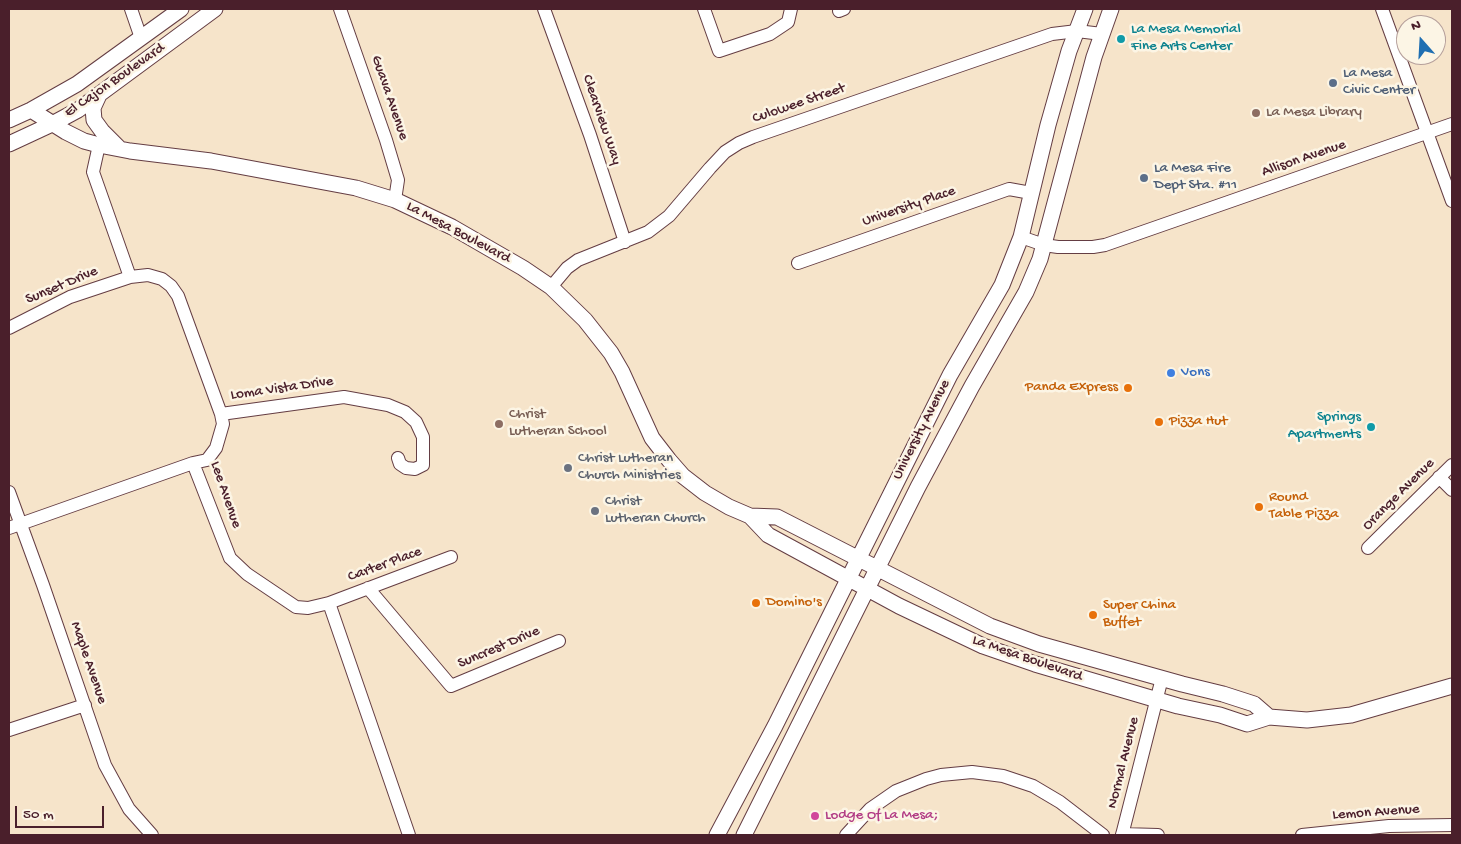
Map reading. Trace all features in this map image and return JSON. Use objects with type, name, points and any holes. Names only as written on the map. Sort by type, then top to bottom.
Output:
[{"type":"main road","name":"El Cajon Boulevard","points":[[9,120],[32,110],[78,84],[181,9]]},
{"type":"main road","name":"El Cajon Boulevard","points":[[9,144],[52,124],[99,95],[215,9]]},
{"type":"main road","name":"University Avenue","points":[[717,835],[775,726],[847,578],[950,375],[1002,285],[1021,237],[1048,125],[1085,9]]},
{"type":"main road","name":"University Avenue","points":[[744,835],[918,487],[972,386],[1026,292],[1040,259],[1094,57],[1111,9]]},
{"type":"main road","points":[[99,95],[93,108],[94,120],[120,149]]},
{"type":"main road","name":"La Mesa Boulevard","points":[[32,110],[74,136],[99,145],[184,157],[356,188],[395,200],[452,227],[523,268],[551,287],[585,320],[611,353],[622,372],[652,438],[683,476],[729,507],[750,516],[778,517],[990,626],[1039,644],[1254,704],[1269,717]]},
{"type":"main road","name":"La Mesa Boulevard","points":[[750,516],[768,535],[867,589],[983,646],[1035,664],[1247,724],[1269,717],[1307,720],[1351,715],[1452,686]]},
{"type":"street","points":[[131,9],[141,38]]},
{"type":"street","name":"Guava Avenue","points":[[340,9],[398,180],[395,200]]},
{"type":"street","name":"Clearview Way","points":[[544,9],[590,135],[625,242]]},
{"type":"street","points":[[704,9],[719,51],[770,34],[788,22],[791,9]]},
{"type":"street","points":[[1382,9],[1452,201]]},
{"type":"street","name":"Culowee Street","points":[[551,287],[567,268],[578,260],[648,232],[669,216],[725,152],[739,143],[1052,34],[1077,31],[1102,34]]},
{"type":"street","name":"Allison Avenue","points":[[1021,237],[1044,245],[1064,247],[1106,245],[1452,124]]},
{"type":"street","points":[[99,145],[93,172],[130,277]]},
{"type":"street","name":"University Place","points":[[798,263],[1009,189],[1031,193]]},
{"type":"street","name":"Lee Avenue","points":[[130,277],[148,275],[162,279],[171,286],[178,296],[221,414],[223,424],[216,448],[207,460],[193,463],[230,558],[247,574],[296,607],[308,608],[329,603]]},
{"type":"street","name":"Sunset Drive","points":[[9,328],[70,297],[130,277]]},
{"type":"street","name":"Loma Vista Drive","points":[[221,414],[344,397],[388,405],[405,412],[416,422],[423,437],[422,465],[416,469],[406,468],[400,464],[398,458]]},
{"type":"street","points":[[15,526],[193,463]]},
{"type":"street","name":"Orange Avenue","points":[[1368,548],[1452,465]]},
{"type":"street","points":[[1439,478],[1452,490]]},
{"type":"street","name":"Maple Avenue","points":[[9,492],[15,526],[85,705],[106,765],[114,784],[129,809],[152,835]]},
{"type":"street","name":"Carter Place","points":[[329,603],[451,557]]},
{"type":"street","name":"Suncrest Drive","points":[[368,588],[451,686],[559,641]]},
{"type":"street","points":[[329,603],[409,835]]},
{"type":"street","name":"Normal Avenue","points":[[1122,835],[1162,678]]},
{"type":"street","points":[[9,730],[85,705]]},
{"type":"street","points":[[846,835],[870,809],[896,791],[926,778],[972,772],[1003,776],[1033,786],[1060,802],[1103,835]]},
{"type":"street","name":"Lemon Avenue","points":[[1302,835],[1389,826],[1452,825]]},
{"type":"street","points":[[1122,835],[1158,835]]},
{"type":"place","name":"La Mesa Memorial Fine Arts Center","points":[[1121,39]]},
{"type":"place","name":"La Mesa Civic Center","points":[[1333,83]]},
{"type":"place","name":"La Mesa Library","points":[[1256,113]]},
{"type":"place","name":"La Mesa Fire Dept Sta. #11","points":[[1144,178]]},
{"type":"place","name":"Vons","points":[[1171,373]]},
{"type":"place","name":"Panda Express","points":[[1128,388]]},
{"type":"place","name":"Pizza Hut","points":[[1159,422]]},
{"type":"place","name":"Christ Lutheran School","points":[[499,424]]},
{"type":"place","name":"Springs Apartments","points":[[1371,427]]},
{"type":"place","name":"Christ Lutheran Church Ministries","points":[[568,468]]},
{"type":"place","name":"Round Table Pizza","points":[[1259,507]]},
{"type":"place","name":"Christ Lutheran Church","points":[[595,511]]},
{"type":"place","name":"Domino's","points":[[756,603]]},
{"type":"place","name":"Super China Buffet","points":[[1093,615]]},
{"type":"place","name":"Lodge Of La Mesa;","points":[[815,816]]}]
